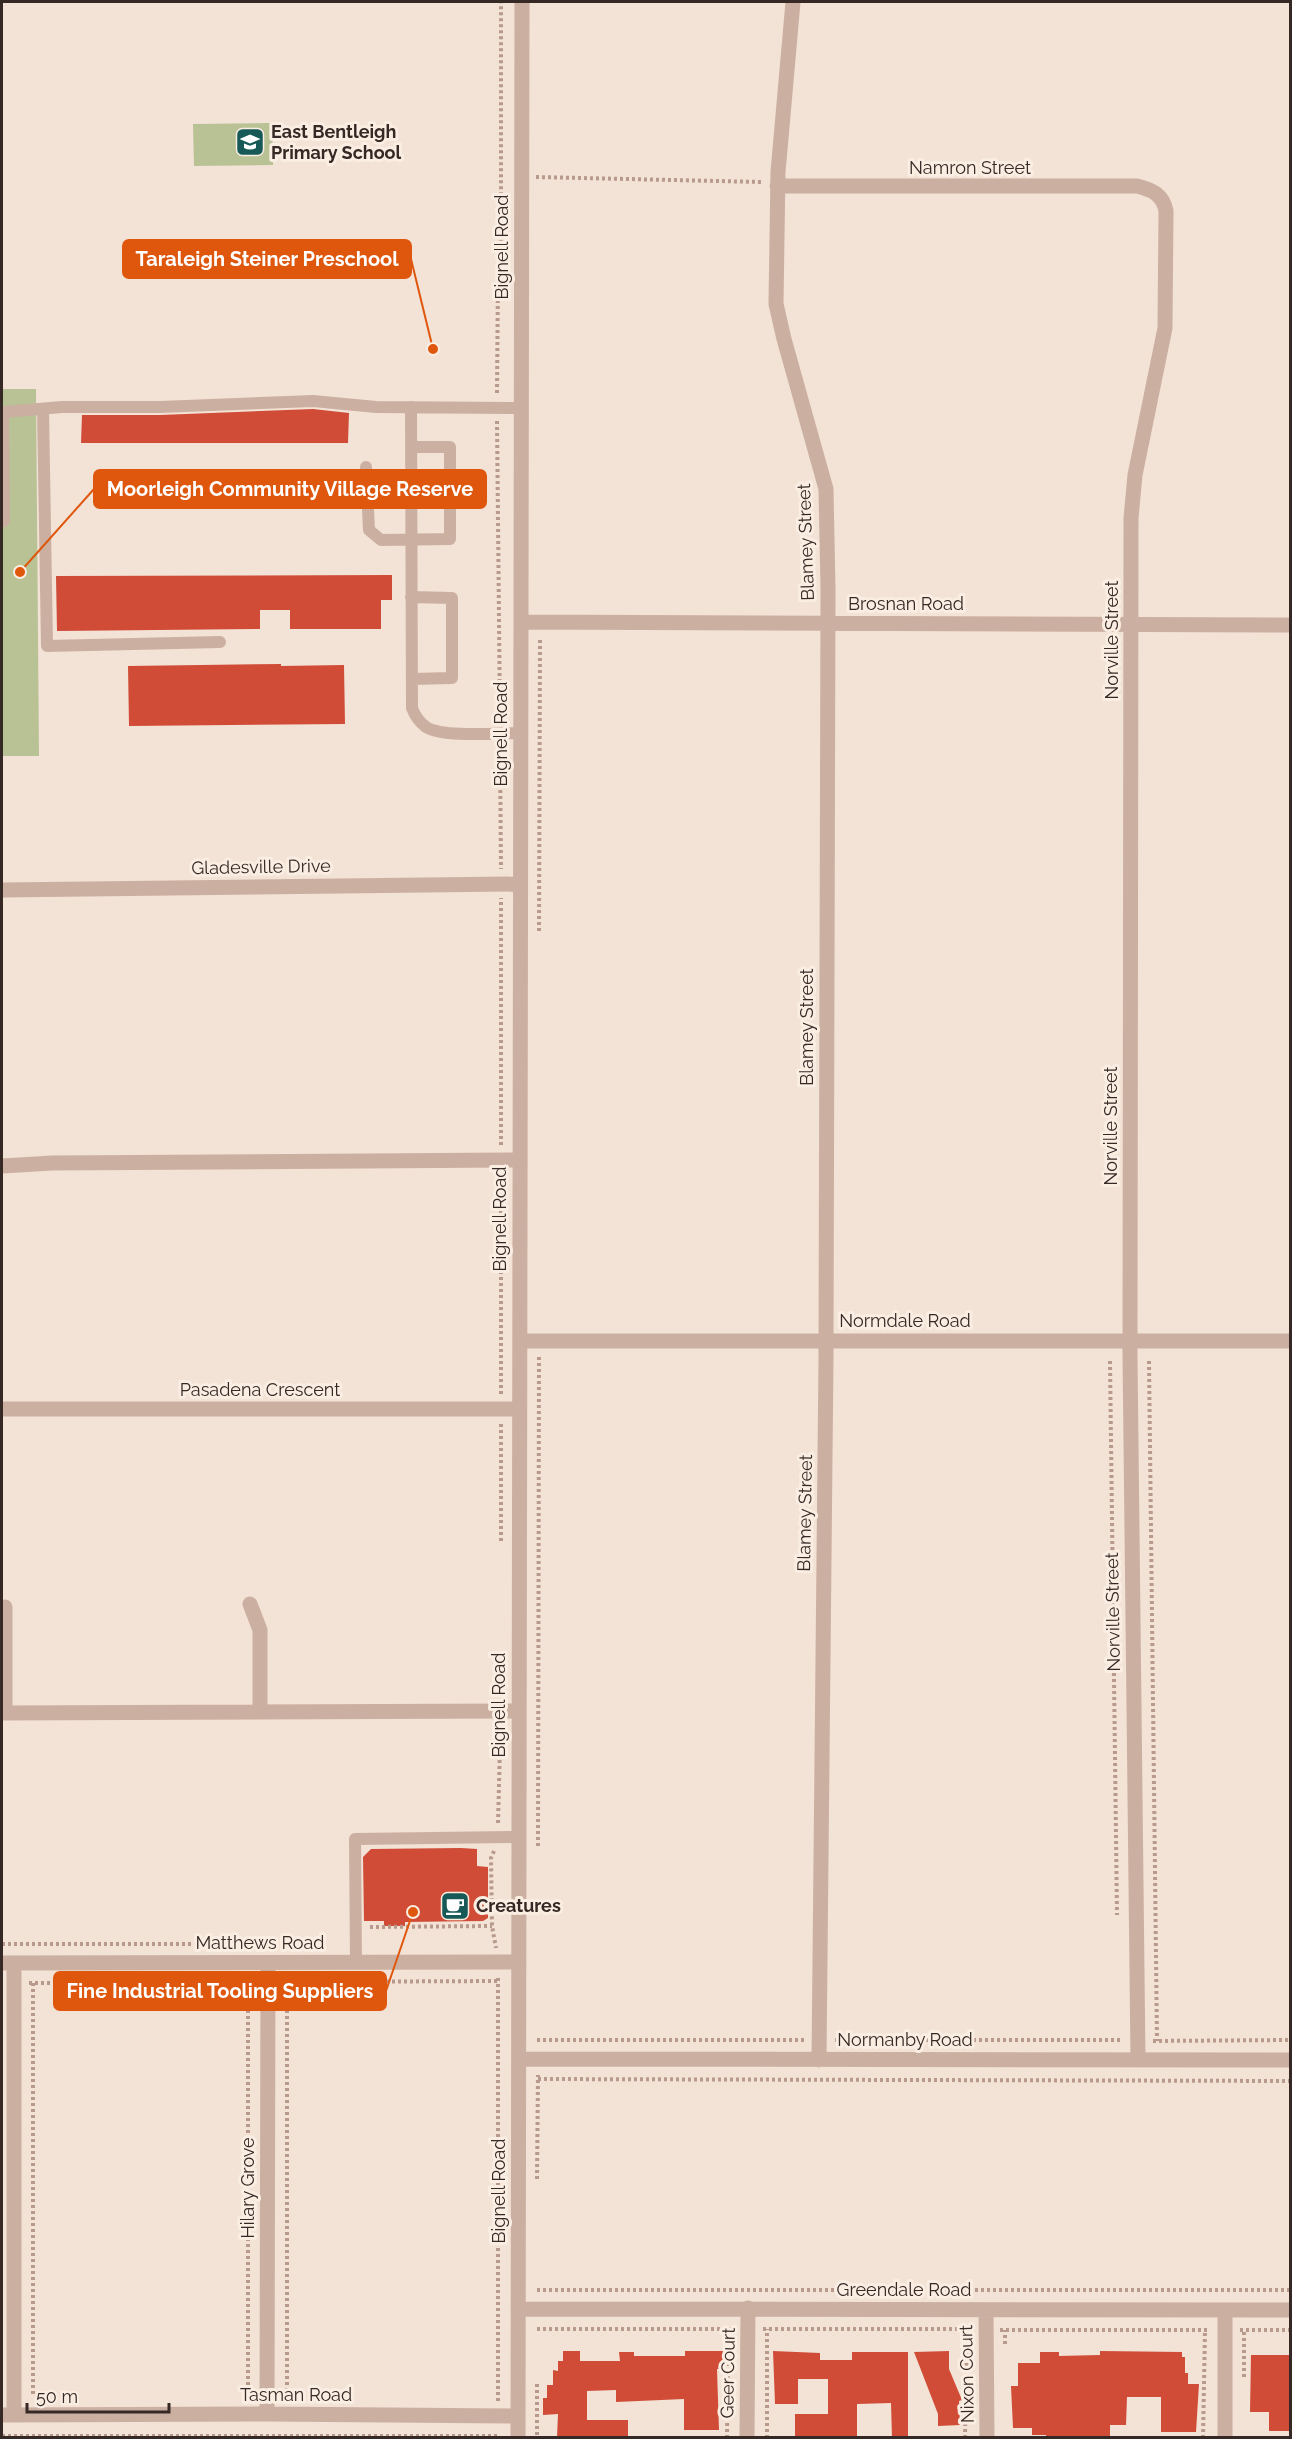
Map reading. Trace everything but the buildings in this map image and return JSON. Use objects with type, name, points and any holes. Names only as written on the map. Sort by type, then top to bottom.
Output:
[{"type":"street","name":"Bignell Road","points":[[518,2438],[522,2]]},
{"type":"street","name":"Blamey Street","points":[[793,2],[777,186],[776,303],[783,339],[826,489],[828,623],[826,1340],[819,2060]]},
{"type":"street","name":"Namron Street","points":[[777,186],[1137,186],[1161,196]]},
{"type":"street","name":"Norville Street","points":[[1138,2060],[1130,1341],[1132,494],[1166,315],[1166,211],[1161,196]]},
{"type":"street","name":"Brosnan Road","points":[[520,622],[1290,625]]},
{"type":"street","name":"Gladesville Drive","points":[[2,890],[520,884]]},
{"type":"street","points":[[2,1166],[64,1162],[520,1160]]},
{"type":"street","name":"Normdale Road","points":[[520,1341],[1290,1341]]},
{"type":"street","name":"Pasadena Crescent","points":[[2,1409],[519,1409]]},
{"type":"street","points":[[250,1604],[260,1630],[260,1712]]},
{"type":"street","points":[[5,1607],[3,1713],[518,1712]]},
{"type":"street","name":"Matthews Road","points":[[8,1963],[519,1962]]},
{"type":"street","points":[[8,1963],[8,2415]]},
{"type":"street","name":"Hilary Grove","points":[[267,2414],[268,1963]]},
{"type":"street","name":"Normanby Road","points":[[519,2059],[1290,2060]]},
{"type":"street","name":"Geer Court","points":[[747,2438],[748,2308]]},
{"type":"street","name":"Greendale Road","points":[[518,2309],[1290,2310]]},
{"type":"street","name":"Nixon Court","points":[[986,2310],[987,2438]]},
{"type":"street","points":[[1225,2310],[1225,2438]]},
{"type":"street","name":"Tasman Road","points":[[8,2415],[518,2416]]},
{"type":"lane","points":[[4,521],[3,412],[313,401],[376,407],[522,408]]},
{"type":"lane","points":[[411,407],[412,708],[416,718],[427,727],[442,733],[521,733]]},
{"type":"lane","points":[[43,409],[47,646],[220,642]]},
{"type":"lane","points":[[366,467],[369,530],[381,540],[450,539],[450,447],[411,447]]},
{"type":"lane","points":[[411,597],[452,598],[452,678],[412,679]]},
{"type":"lane","points":[[356,1962],[355,1839],[518,1837]]},
{"type":"path","points":[[501,2],[501,251],[498,274],[497,409],[501,884],[501,1543]]},
{"type":"path","points":[[540,178],[757,180]]},
{"type":"path","points":[[1110,1361],[1118,1921]]},
{"type":"path","points":[[1149,1361],[1157,2041]]},
{"type":"path","points":[[2,2436],[498,2437],[498,1962],[492,1926],[491,1858],[498,1838],[500,1743]]},
{"type":"path","points":[[356,1939],[368,1927],[492,1926]]},
{"type":"path","points":[[2,1944],[222,1944]]},
{"type":"path","points":[[248,1982],[248,2397]]},
{"type":"path","points":[[287,2397],[288,1982]]},
{"type":"path","points":[[33,1983],[33,2397]]},
{"type":"path","points":[[1119,2028],[1119,2040]]},
{"type":"path","points":[[537,2040],[1290,2040]]},
{"type":"path","points":[[538,2079],[1290,2081]]},
{"type":"path","points":[[537,2290],[1290,2290]]},
{"type":"path","points":[[537,2329],[1290,2330]]},
{"type":"path","points":[[727,2438],[728,2329]]},
{"type":"path","points":[[767,2329],[767,2438]]},
{"type":"path","points":[[965,2438],[967,2330]]},
{"type":"path","points":[[1203,2438],[1204,2330]]},
{"type":"green space","points":[[272,123],[273,165],[194,166],[193,124]]},
{"type":"green space","points":[[2,389],[36,389],[39,756],[2,756]]},
{"type":"place","name":"East Bentleigh Primary School","points":[[250,142]]},
{"type":"place","name":"Taraleigh Steiner Preschool","points":[[433,349]]},
{"type":"place","name":"Moorleigh Community Village Reserve","points":[[20,572]]},
{"type":"place","name":"Creatures","points":[[455,1906]]},
{"type":"place","name":"Fine Industrial Tooling Suppliers","points":[[413,1912]]}]
